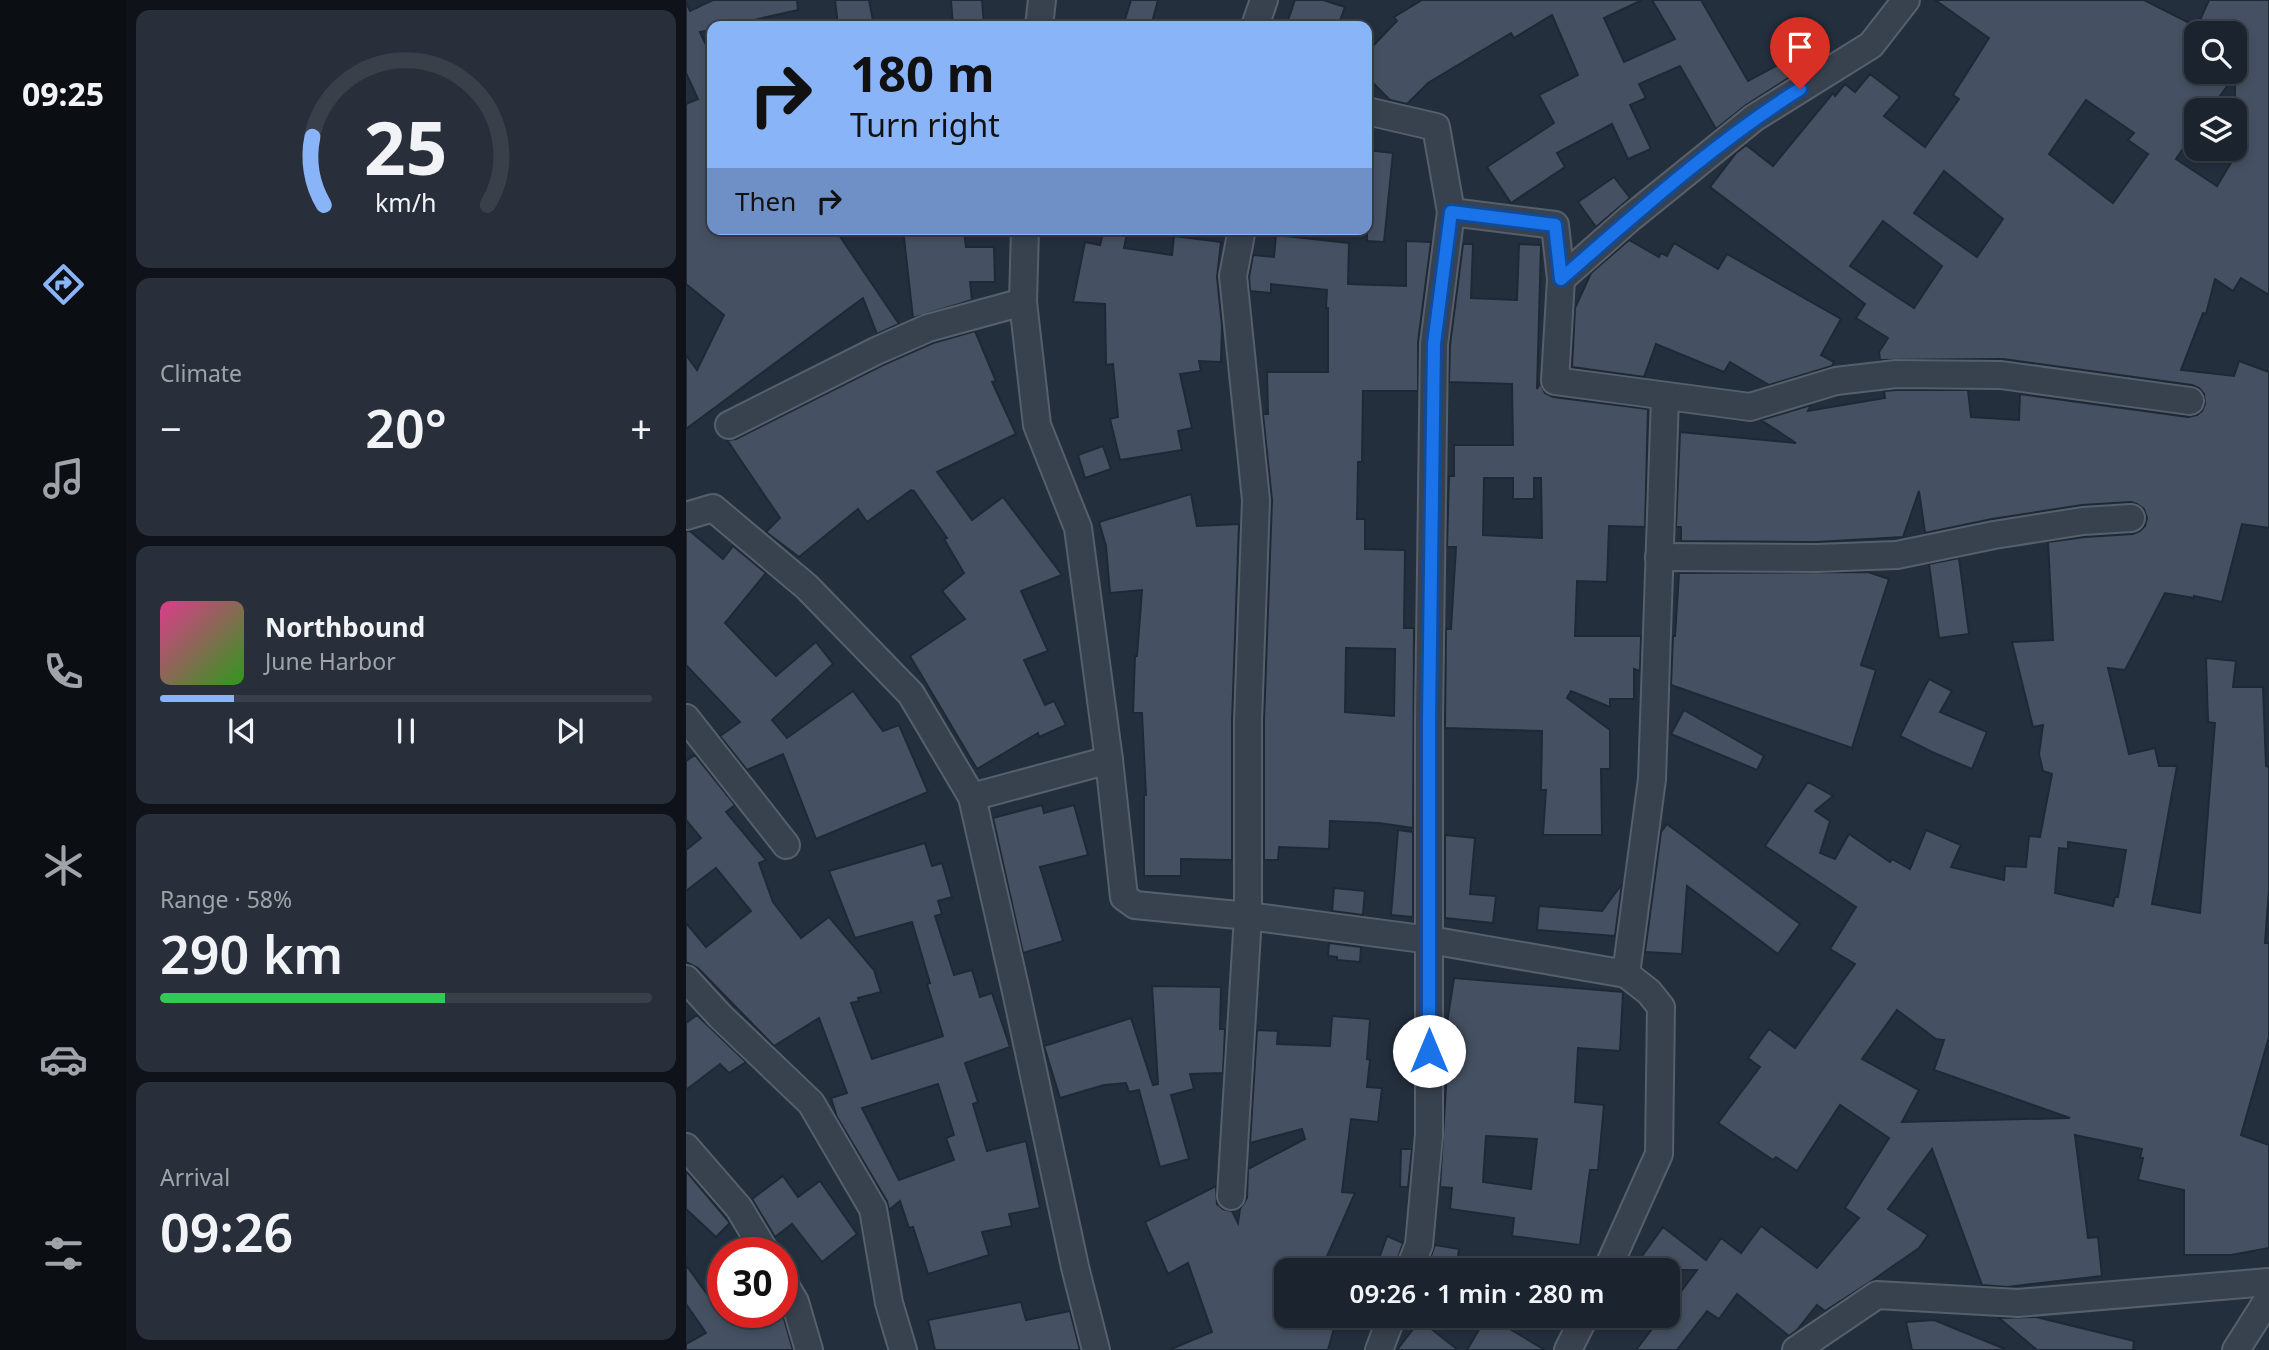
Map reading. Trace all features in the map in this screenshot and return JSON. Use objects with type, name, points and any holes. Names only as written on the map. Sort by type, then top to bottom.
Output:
[{"type":"street","points":[[1040,21],[1042,0]]},
{"type":"street","points":[[1257,21],[1264,0]]},
{"type":"street","points":[[1561,279],[1629,219],[1754,118],[1871,45],[1906,0]]},
{"type":"street","points":[[1372,112],[1436,127],[1451,212],[1434,344],[1429,720],[1429,1135],[1419,1245],[1414,1258]]},
{"type":"street","points":[[1451,212],[1555,225],[1561,279],[1555,381],[1750,407],[1836,381],[1896,374],[2001,376],[2190,401]]},
{"type":"street","points":[[1025,235],[1023,302],[1037,425],[1078,528],[1124,897],[1135,905],[1248,916],[1430,940],[1626,974],[1649,992],[1661,1007],[1659,1154],[1612,1258]]},
{"type":"street","points":[[1231,1196],[1248,916],[1248,721],[1256,500],[1233,276],[1241,235]]},
{"type":"street","points":[[729,425],[876,351],[928,328],[1023,302]]},
{"type":"street","points":[[1626,974],[1652,779],[1665,397]]},
{"type":"street","points":[[686,516],[713,508],[807,587],[911,694],[972,797],[1075,1267],[1096,1350]]},
{"type":"street","points":[[1659,557],[1816,558],[1897,555],[1994,535],[2083,521],[2131,517]]},
{"type":"street","points":[[686,718],[786,845]]},
{"type":"street","points":[[972,797],[1109,760]]},
{"type":"street","points":[[686,979],[720,1016],[811,1103],[867,1198],[873,1209],[889,1303],[903,1350]]},
{"type":"street","points":[[686,1147],[739,1208],[756,1237]]},
{"type":"street","points":[[1796,1350],[1877,1295],[2018,1303],[2269,1282]]},
{"type":"street","points":[[2236,1350],[2269,1298]]},
{"type":"street","points":[[798,1312],[809,1350]]},
{"type":"street","points":[[1379,1350],[1387,1328]]},
{"type":"street","points":[[1568,1350],[1579,1328]]},
{"type":"building","points":[[713,0],[797,0],[798,10],[749,21],[707,21],[707,31],[700,32],[707,47],[707,235],[839,235],[899,324],[877,334],[863,298],[686,429],[686,355],[697,370],[724,315],[686,284],[686,104],[698,99],[686,73],[686,2],[690,11]]},
{"type":"building","points":[[835,0],[869,0],[873,21],[837,21]]},
{"type":"building","points":[[951,0],[982,0],[984,21],[953,21]]},
{"type":"building","points":[[1131,0],[1158,0],[1152,21],[1125,21]]},
{"type":"building","points":[[1295,0],[1323,0],[1345,7],[1340,21],[1288,21]]},
{"type":"building","points":[[1422,0],[1642,0],[1604,18],[1624,62],[1675,39],[1652,0],[1701,0],[1748,81],[1804,51],[1812,63],[1746,105],[1716,129],[1680,66],[1639,84],[1646,98],[1630,105],[1651,149],[1628,159],[1612,124],[1557,153],[1565,167],[1511,203],[1487,167],[1554,123],[1539,95],[1578,75],[1552,15],[1514,38],[1511,33],[1428,83],[1407,104],[1390,100],[1372,82],[1372,47],[1397,21],[1394,17]]},
{"type":"building","points":[[1935,0],[2144,0],[2185,21],[2184,84],[2229,84],[2219,98],[2184,98],[2184,147],[2176,159],[2217,186],[2232,161],[2247,161],[2247,98],[2235,98],[2235,84],[2247,84],[2247,21],[2200,21],[2209,0],[2269,0],[2269,295],[2241,278],[2233,291],[2215,279],[2206,314],[2203,313],[2181,370],[2234,376],[2239,361],[2269,372],[2269,528],[2242,524],[2222,602],[2165,593],[2125,670],[2108,668],[2129,754],[2155,748],[2159,766],[2177,766],[2152,904],[2200,913],[2215,723],[2208,722],[2206,658],[2236,661],[2233,687],[2263,687],[2266,766],[2269,767],[2269,890],[2265,943],[2269,943],[2269,1037],[2241,1135],[2269,1145],[2269,1248],[2231,1255],[2184,1255],[2184,1190],[2138,1180],[2143,1158],[2140,1158],[2142,1149],[2075,1135],[2088,1238],[2098,1237],[2102,1276],[2007,1287],[1982,1285],[1932,1149],[1888,1209],[1928,1235],[1919,1248],[1873,1280],[1825,1311],[1817,1305],[1789,1336],[1737,1294],[1719,1319],[1707,1311],[1677,1350],[1636,1350],[1653,1328],[1680,1328],[1680,1293],[1697,1270],[1680,1270],[1680,1258],[1641,1258],[1663,1227],[1706,1260],[1721,1238],[1741,1253],[1761,1226],[1817,1268],[1859,1218],[1845,1208],[1889,1138],[1840,1105],[1797,1171],[1776,1157],[1773,1160],[1718,1123],[1760,1067],[1748,1058],[1769,1029],[1795,1048],[1855,964],[1830,949],[1856,907],[1765,846],[1808,782],[1833,796],[1815,811],[1830,821],[1820,853],[1835,859],[1849,834],[1890,862],[1892,859],[1910,869],[1926,830],[1961,845],[1951,867],[2004,880],[2005,866],[2026,867],[2029,836],[2040,837],[2052,774],[2043,771],[2039,754],[2043,725],[2033,727],[2012,642],[2053,640],[2048,542],[2133,534],[2145,526],[2147,518],[2144,509],[2131,502],[2082,505],[1925,533],[1919,491],[1903,537],[1817,542],[1681,541],[1681,527],[1676,527],[1680,432],[1796,443],[1761,420],[1811,405],[1808,411],[1885,398],[1884,391],[1897,390],[1968,390],[1971,417],[2019,420],[2020,394],[2188,417],[2197,415],[2205,404],[2204,394],[2192,385],[2003,359],[1880,360],[1879,352],[1888,338],[1856,318],[1865,304],[1710,187],[1736,153],[1746,145],[1773,166],[1833,93],[1835,96],[1845,84],[1855,92],[1870,74],[1900,97],[1884,116],[1925,147],[1959,99],[1953,95],[1989,38]],"holes":[[[2086,100],[2134,133],[2128,140],[2148,154],[2113,203],[2049,154]],[[1944,171],[2003,219],[1977,257],[1914,213]],[[1883,221],[1942,266],[1914,308],[1850,266]],[[2068,842],[2126,850],[2118,897],[2115,897],[2113,906],[2055,893],[2059,848],[2068,849]],[[1897,1010],[1936,1039],[1944,1040],[1934,1070],[2070,1118],[1902,1122],[1919,1090],[1862,1059]]]},
{"type":"building","points":[[1372,151],[1393,153],[1384,242],[1367,241],[1367,235],[1372,235]]},
{"type":"building","points":[[1614,177],[1630,198],[1596,227],[1578,202]]},
{"type":"building","points":[[904,235],[965,235],[966,247],[994,247],[995,282],[970,282],[972,300],[913,318]]},
{"type":"building","points":[[1102,235],[1127,235],[1124,248],[1172,255],[1174,236],[1221,242],[1217,277],[1222,326],[1221,362],[1199,361],[1201,371],[1180,374],[1192,428],[1178,431],[1182,450],[1120,460],[1110,419],[1118,417],[1113,364],[1106,365],[1105,304],[1073,302],[1085,242],[1100,245]]},
{"type":"building","points":[[1276,235],[1349,243],[1348,284],[1406,286],[1406,241],[1431,242],[1418,342],[1418,391],[1363,391],[1362,462],[1358,462],[1357,519],[1365,519],[1365,549],[1405,550],[1404,628],[1414,628],[1413,828],[1379,823],[1330,821],[1329,849],[1279,847],[1278,860],[1264,860],[1264,721],[1272,500],[1263,414],[1268,414],[1267,372],[1328,372],[1327,290],[1271,284],[1271,293],[1250,291],[1249,277],[1253,255],[1274,257]],"holes":[[[1346,648],[1395,649],[1394,716],[1345,712]]]},
{"type":"building","points":[[1629,240],[1659,257],[1661,253],[1667,256],[1674,243],[1718,269],[1727,254],[1841,319],[1821,355],[1834,362],[1832,366],[1769,385],[1730,362],[1724,372],[1656,344],[1644,377],[1572,367],[1575,308],[1591,273]]},
{"type":"building","points":[[1463,244],[1473,244],[1471,298],[1517,300],[1519,244],[1541,245],[1537,389],[1540,383],[1545,393],[1553,397],[1648,409],[1645,527],[1609,526],[1607,582],[1577,581],[1575,636],[1641,636],[1640,671],[1634,669],[1634,699],[1610,699],[1610,707],[1571,691],[1567,698],[1610,730],[1610,769],[1601,769],[1602,835],[1543,835],[1546,790],[1541,790],[1542,731],[1445,728],[1446,629],[1451,629],[1456,547],[1447,547],[1449,476],[1454,476],[1454,445],[1513,445],[1512,384],[1449,382],[1450,345]],"holes":[[[1484,478],[1513,478],[1513,499],[1534,499],[1534,478],[1541,478],[1542,538],[1483,535]]]},
{"type":"building","points":[[975,331],[996,381],[992,382],[1016,434],[937,472],[972,520],[1003,497],[1062,575],[1021,591],[1048,651],[1024,660],[1045,705],[1054,701],[1066,725],[1039,737],[1038,733],[977,769],[910,656],[965,619],[942,591],[964,573],[944,539],[947,538],[914,491],[911,490],[867,522],[858,509],[799,557],[766,532],[780,518],[727,440],[736,439],[883,365],[933,343]]},
{"type":"building","points":[[1103,446],[1111,469],[1085,478],[1078,455]]},
{"type":"building","points":[[1191,494],[1197,526],[1239,524],[1232,721],[1232,860],[1181,859],[1181,876],[1144,876],[1146,795],[1142,713],[1133,713],[1135,656],[1142,590],[1110,593],[1106,546],[1099,522]]},
{"type":"building","points":[[686,531],[690,531],[723,559],[733,546],[766,573],[725,623],[776,676],[816,642],[833,664],[772,720],[787,738],[853,691],[883,731],[899,725],[928,792],[816,839],[783,754],[747,770],[720,736],[740,722],[686,665]]},
{"type":"building","points":[[1959,558],[1969,634],[1939,638],[1929,564]]},
{"type":"building","points":[[1868,572],[1889,579],[1861,665],[1876,670],[1852,748],[1671,685],[1679,573]]},
{"type":"building","points":[[1929,679],[1952,691],[1940,712],[1987,732],[1972,769],[1900,736]]},
{"type":"building","points":[[1684,710],[1764,756],[1757,770],[1671,734]]},
{"type":"building","points":[[695,755],[735,805],[726,812],[766,860],[759,863],[773,902],[801,938],[829,917],[874,970],[881,992],[858,998],[859,1001],[851,1003],[872,1059],[943,1036],[912,922],[855,938],[829,871],[925,843],[932,866],[942,863],[952,897],[938,901],[942,914],[935,916],[954,975],[972,970],[980,997],[992,993],[1010,1047],[965,1063],[978,1102],[973,1104],[987,1151],[1026,1141],[1040,1208],[1009,1214],[1012,1226],[982,1232],[989,1255],[928,1274],[913,1227],[909,1228],[900,1201],[889,1210],[887,1201],[837,1117],[831,1098],[847,1093],[819,1018],[774,1046],[698,968],[686,962],[686,923],[706,947],[751,911],[716,868],[686,891],[686,850],[701,838],[686,820],[686,761]],"holes":[[[938,1084],[954,1135],[946,1138],[954,1160],[899,1180],[862,1108]]]},
{"type":"building","points":[[1042,805],[1044,813],[1074,805],[1088,855],[1040,867],[1063,941],[1023,953],[993,818]]},
{"type":"building","points":[[1667,824],[1800,924],[1778,954],[1687,886],[1682,954],[1645,952],[1661,832]]},
{"type":"building","points":[[1398,830],[1413,832],[1413,917],[1391,915]]},
{"type":"building","points":[[1445,835],[1475,838],[1470,894],[1496,896],[1493,923],[1445,918]]},
{"type":"building","points":[[1622,884],[1615,936],[1537,930],[1539,906],[1602,911]]},
{"type":"building","points":[[1334,888],[1365,891],[1363,915],[1332,911]]},
{"type":"building","points":[[1329,943],[1361,947],[1360,962],[1337,960],[1337,957],[1328,956]]},
{"type":"building","points":[[1454,978],[1623,992],[1620,1051],[1578,1048],[1575,1102],[1604,1105],[1598,1170],[1590,1170],[1580,1245],[1512,1236],[1514,1218],[1450,1209],[1452,1188],[1440,1187],[1449,1036],[1445,1036]],"holes":[[[1486,1136],[1537,1139],[1531,1189],[1483,1182]]]},
{"type":"building","points":[[1152,986],[1221,987],[1220,1029],[1225,1029],[1223,1073],[1190,1074],[1194,1089],[1171,1095],[1189,1159],[1160,1167],[1139,1090],[1129,1092],[1126,1083],[1104,1085],[1060,1098],[1044,1046],[1131,1018],[1153,1085],[1158,1084]]},
{"type":"building","points":[[697,1015],[746,1062],[729,1073],[720,1064],[686,1090],[686,1023]]},
{"type":"building","points":[[1332,1016],[1370,1019],[1367,1087],[1382,1088],[1378,1122],[1351,1119],[1342,1192],[1355,1193],[1326,1258],[1274,1258],[1274,1328],[1334,1328],[1328,1350],[1169,1350],[1212,1332],[1188,1263],[1168,1274],[1145,1222],[1216,1186],[1217,1204],[1232,1211],[1238,1223],[1240,1209],[1247,1198],[1248,1169],[1305,1139],[1302,1129],[1250,1143],[1257,1030],[1278,1031],[1277,1044],[1330,1046]]},
{"type":"building","points":[[1401,1149],[1412,1149],[1408,1187],[1400,1187]]},
{"type":"building","points":[[686,1171],[730,1223],[716,1237],[686,1209]]},
{"type":"building","points":[[783,1176],[798,1197],[820,1181],[857,1234],[822,1262],[792,1224],[775,1237],[752,1199]]},
{"type":"building","points":[[1387,1236],[1403,1243],[1398,1258],[1379,1258]]},
{"type":"building","points":[[1435,1245],[1459,1249],[1458,1258],[1430,1258]]},
{"type":"building","points":[[686,1265],[707,1294],[707,1328],[787,1328],[793,1350],[686,1350],[686,1344],[706,1333],[686,1304]]},
{"type":"building","points":[[1021,1302],[1026,1320],[1070,1311],[1080,1350],[935,1350],[928,1320]]},
{"type":"building","points":[[2036,1317],[2134,1341],[2133,1350],[2037,1350],[1999,1318]]},
{"type":"building","points":[[1934,1320],[2005,1350],[1912,1350],[1906,1322]]},
{"type":"building","points":[[1414,1328],[1430,1328],[1458,1350],[1397,1350]]},
{"type":"building","points":[[1480,1328],[1508,1328],[1545,1350],[1467,1350]]},
{"type":"route","points":[[1429,1051],[1429,720],[1434,344],[1451,212],[1555,225],[1561,279],[1629,219],[1754,118],[1800,89]]}]
